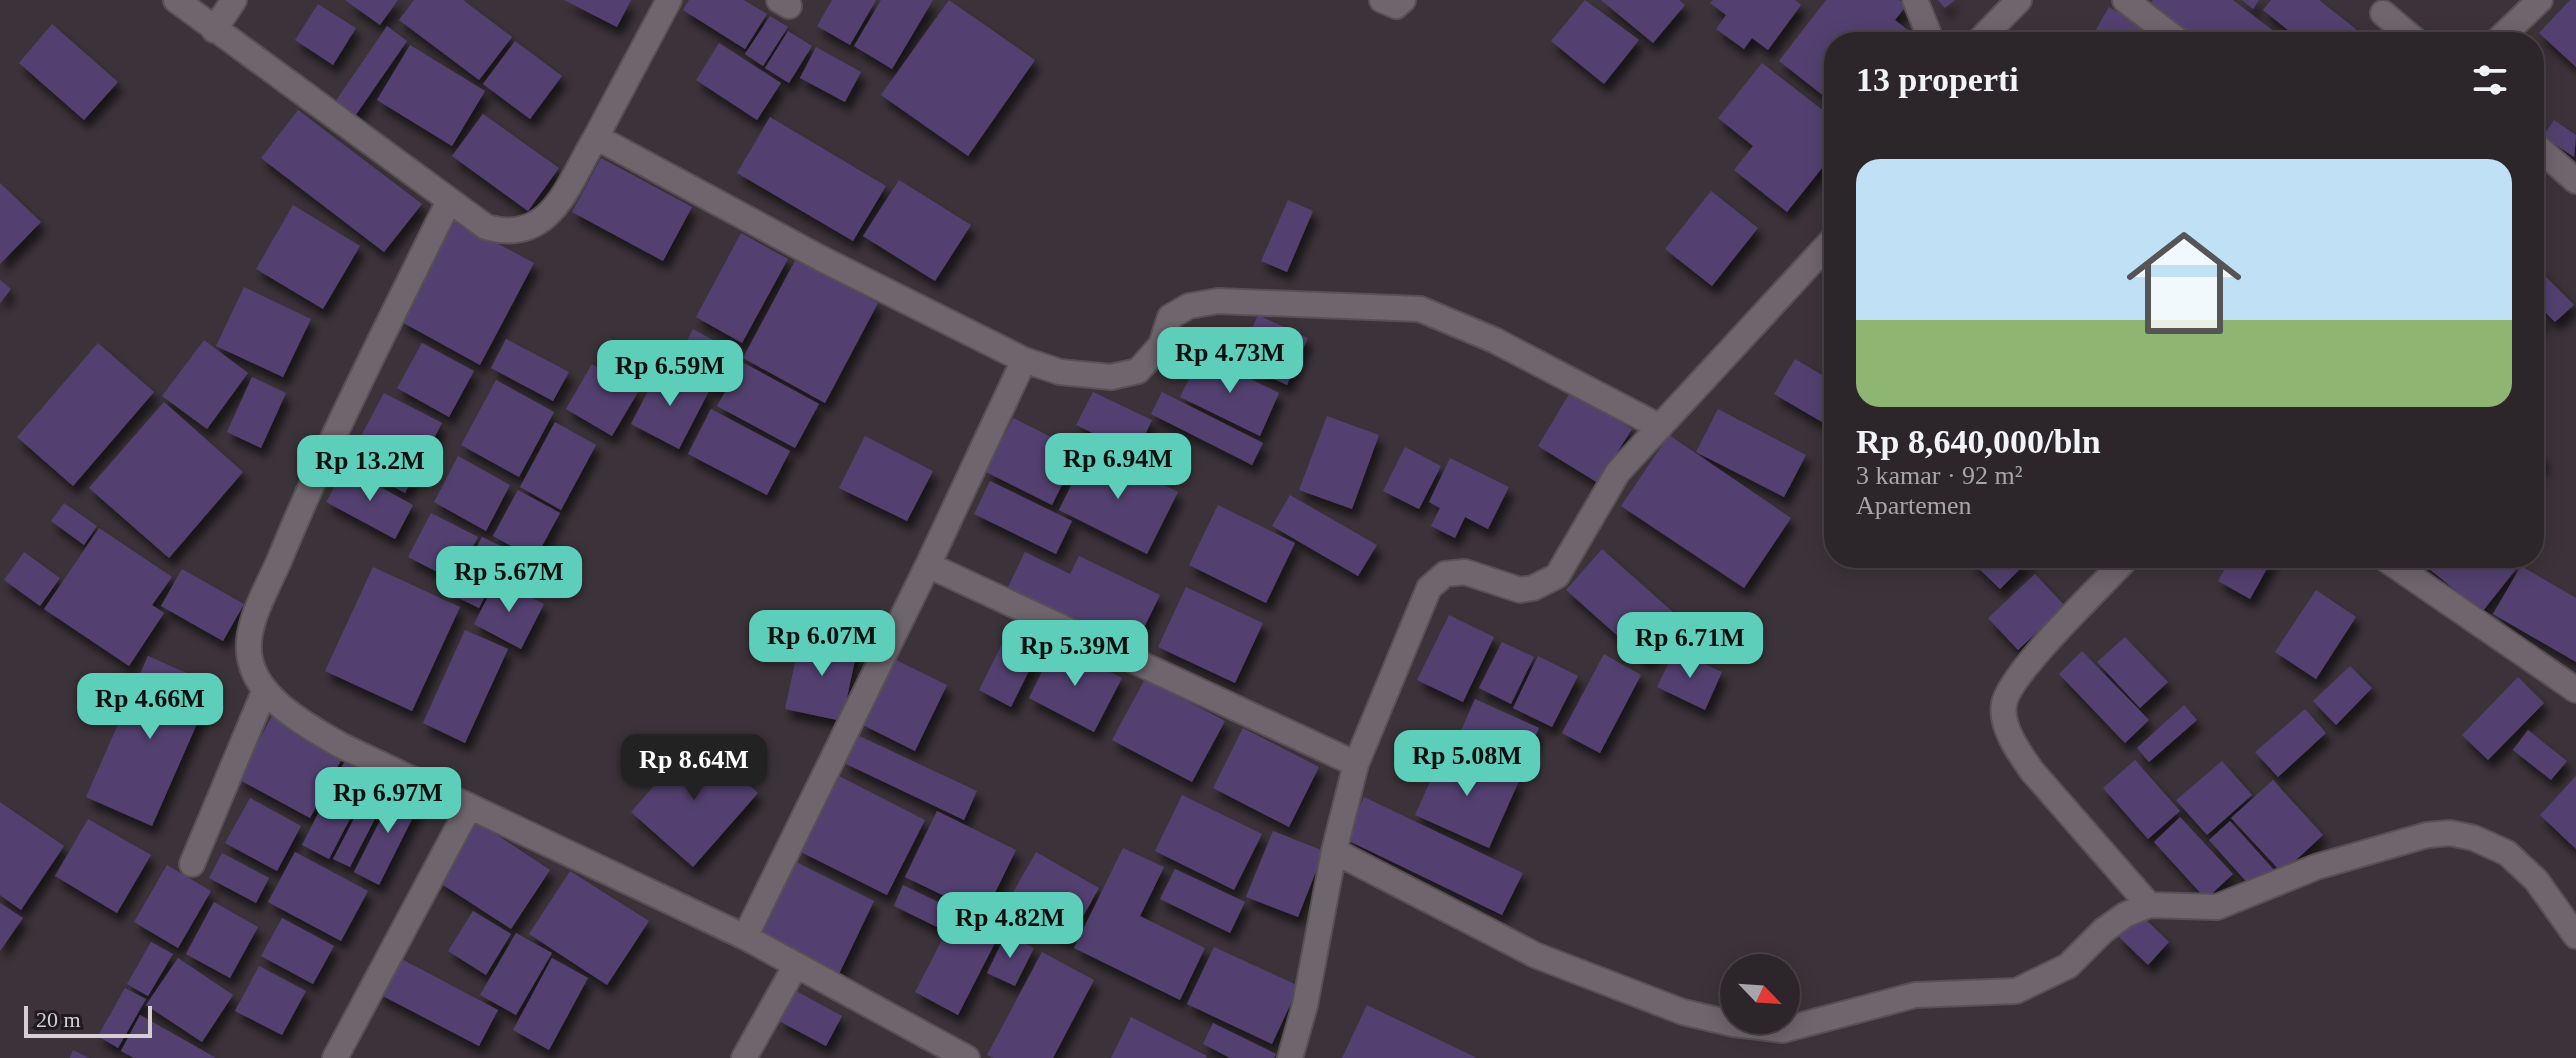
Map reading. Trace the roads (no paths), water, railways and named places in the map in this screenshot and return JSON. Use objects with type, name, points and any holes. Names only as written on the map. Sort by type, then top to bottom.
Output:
[{"type":"street","points":[[176,0],[471,220],[498,231],[512,231],[541,223],[552,212],[669,0]]},
{"type":"street","points":[[214,30],[234,0]]},
{"type":"street","points":[[1382,0],[1396,6],[1403,0]]},
{"type":"street","points":[[1915,0],[1928,32]]},
{"type":"street","points":[[1988,32],[2019,0]]},
{"type":"street","points":[[2125,0],[2167,32]]},
{"type":"street","points":[[2506,32],[2540,0]]},
{"type":"street","points":[[2383,4],[2408,32]]},
{"type":"street","points":[[596,137],[822,259],[1024,360],[1060,372],[1126,376],[1149,362],[1161,345],[1170,317],[1189,306],[1218,301],[1420,309],[1494,340],[1660,427]]},
{"type":"street","points":[[2544,153],[2576,181]]},
{"type":"street","points":[[448,203],[306,495],[256,617],[249,658],[265,690],[286,709],[340,745],[745,937],[967,1058]]},
{"type":"street","points":[[1290,1058],[1305,1005],[1334,851],[1356,764],[1429,588],[1445,574],[1465,572],[1520,590],[1533,588],[1557,576],[1618,472],[1824,249]]},
{"type":"street","points":[[745,937],[928,565],[1024,360]]},
{"type":"street","points":[[928,565],[1356,764]]},
{"type":"street","points":[[2118,568],[2022,671],[2005,699],[2003,712],[2021,755],[2032,771],[2149,905]]},
{"type":"street","points":[[2399,568],[2576,690]]},
{"type":"street","points":[[192,864],[265,690]]},
{"type":"street","points":[[335,1058],[469,807]]},
{"type":"street","points":[[1334,851],[1535,955],[1683,1012],[1734,1024],[1783,1030],[1915,995],[2016,991],[2068,966],[2104,930],[2125,915],[2149,905],[2217,907],[2316,867],[2427,835],[2450,833],[2490,844],[2522,865],[2576,936]]},
{"type":"street","points":[[744,1058],[796,965]]}]
